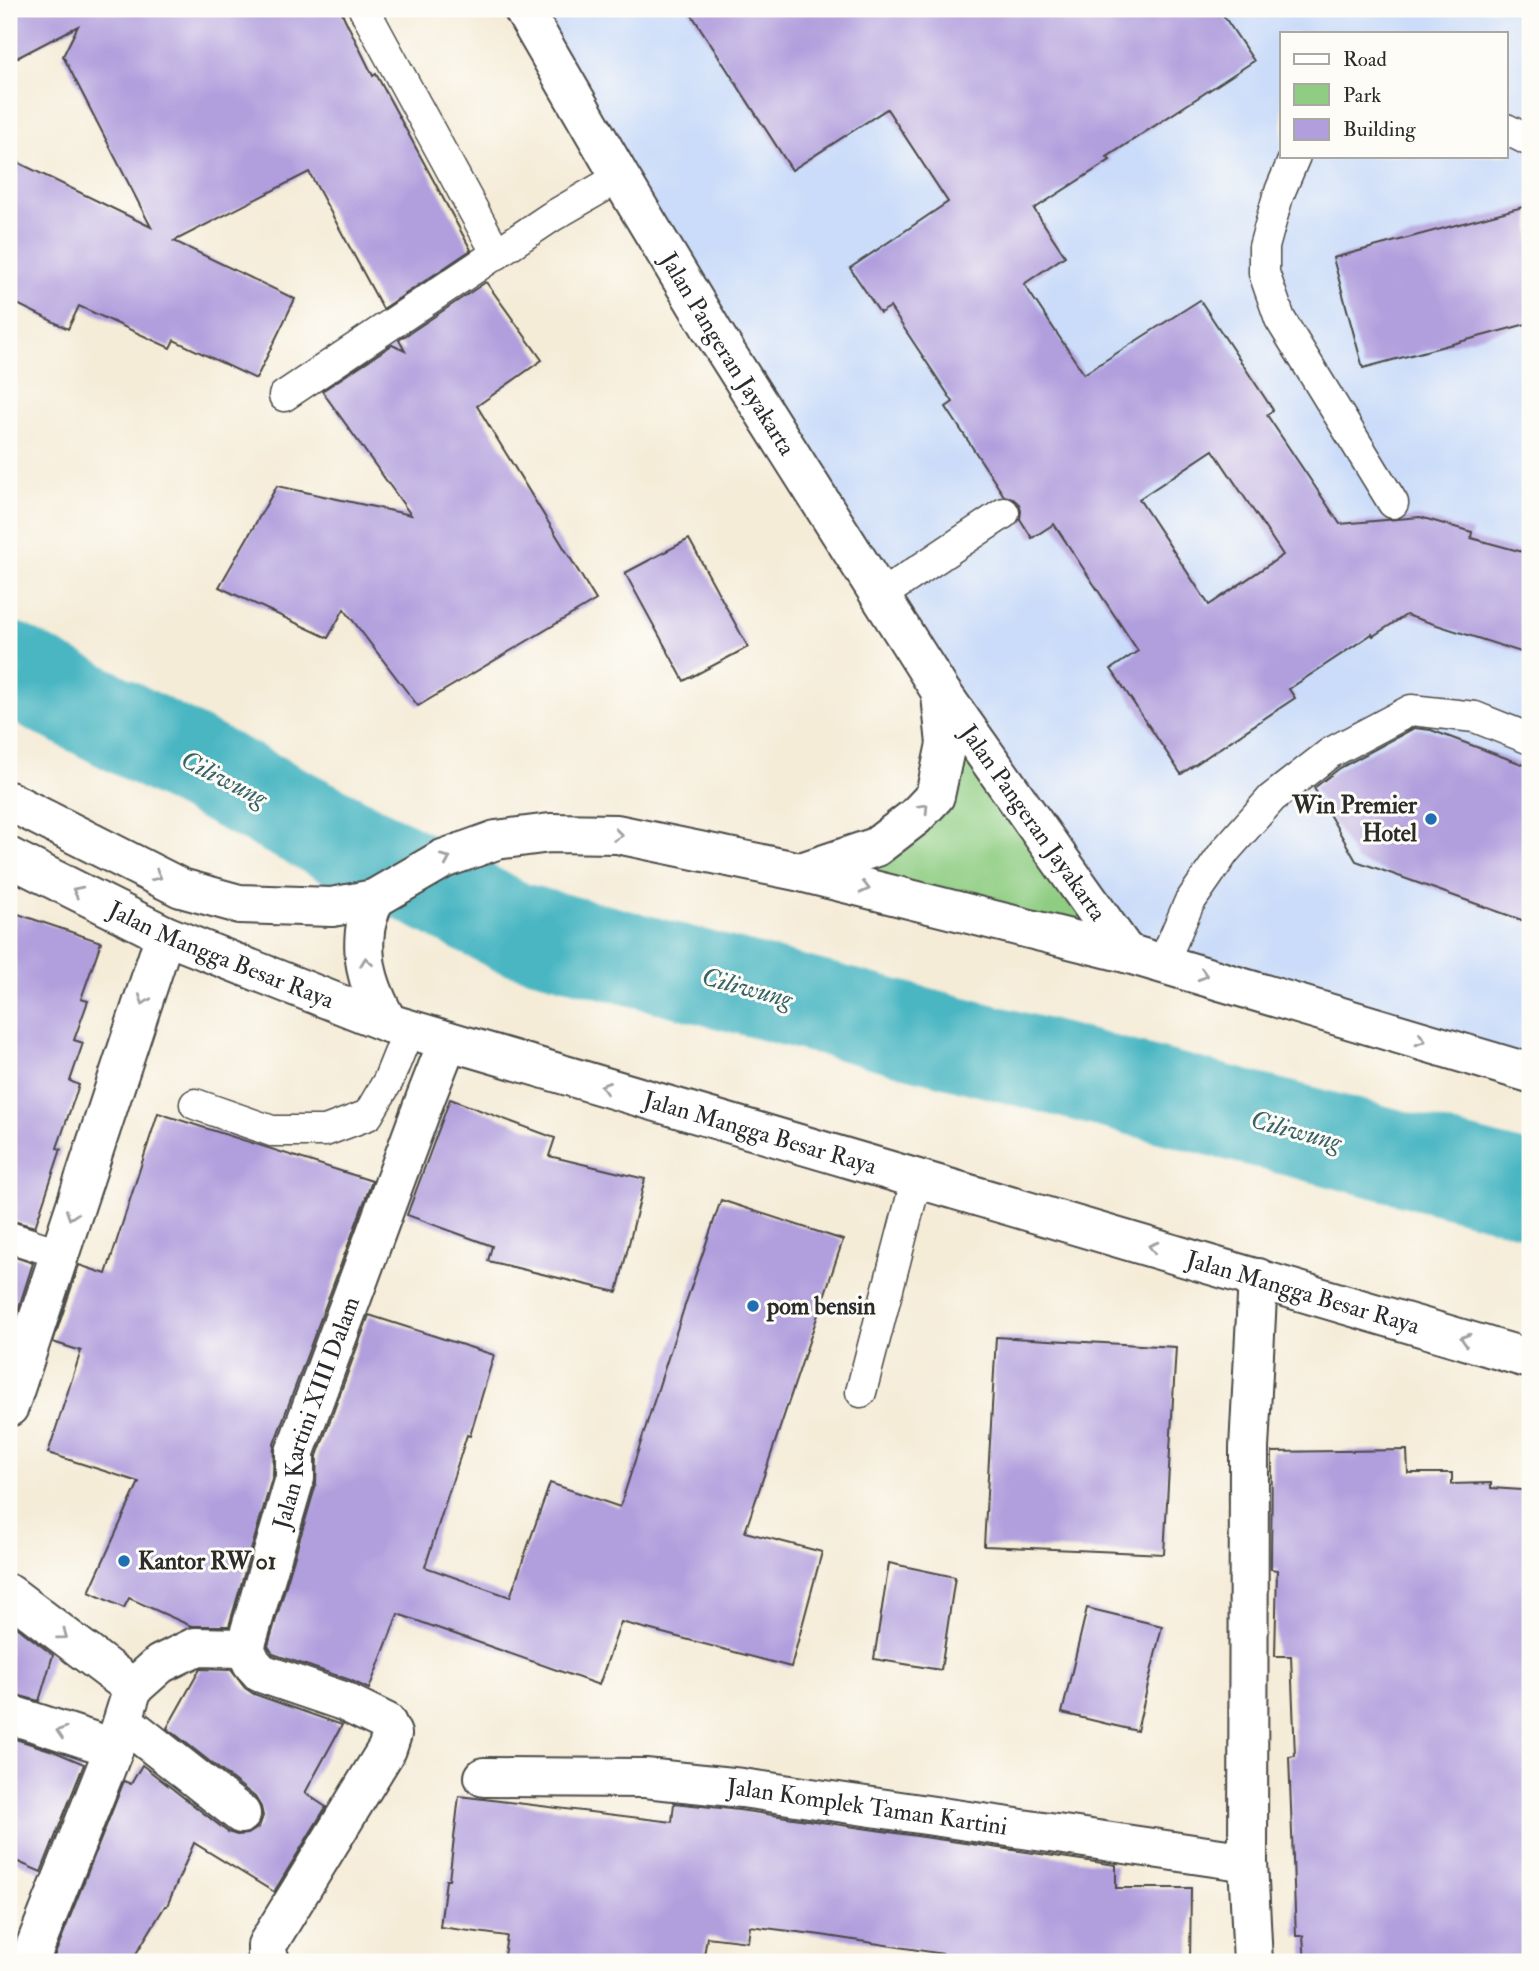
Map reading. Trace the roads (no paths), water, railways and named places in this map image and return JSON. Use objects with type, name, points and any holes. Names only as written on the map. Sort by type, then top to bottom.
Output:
[{"type":"street","name":"Jalan Pangeran Jayakarta","points":[[523,9],[715,335],[940,692],[1126,953]]},
{"type":"street","name":"Jalan Pangeran Jayakarta","points":[[801,872],[876,847],[915,817],[935,796],[946,744],[940,692]]},
{"type":"street","name":"Jalan Mangga Besar Raya","points":[[9,801],[181,888],[239,904],[332,907],[380,895],[443,859],[496,840],[550,833],[617,834],[801,872],[1126,953],[1530,1073]]},
{"type":"street","name":"Jalan Mangga Besar Raya","points":[[9,857],[165,935],[398,1026],[1530,1359]]},
{"type":"street","points":[[380,895],[365,930],[365,962],[373,995],[398,1026]]},
{"type":"street","points":[[9,1407],[165,935]]},
{"type":"street","name":"Jalan Kartini XIII Dalam","points":[[245,1648],[295,1478],[295,1452],[448,1041]]},
{"type":"street","points":[[1253,1962],[1248,1862],[1249,1448],[1258,1278]]},
{"type":"street","points":[[9,1594],[124,1719],[241,1814]]},
{"type":"street","points":[[29,1962],[124,1719],[160,1664],[195,1647],[245,1648],[252,1663],[261,1673],[344,1701],[386,1721],[392,1734],[387,1749],[267,1945],[267,1955],[271,1962]]},
{"type":"street","points":[[9,1714],[124,1719]]},
{"type":"street","name":"Jalan Komplek Taman Kartini","points":[[484,1777],[645,1778],[741,1788],[1248,1862]]},
{"type":"lane","points":[[364,9],[497,254]]},
{"type":"lane","points":[[1508,130],[1530,141]]},
{"type":"lane","points":[[1294,158],[1278,196],[1264,247],[1264,273],[1280,319],[1394,503]]},
{"type":"lane","points":[[284,397],[551,216],[620,177]]},
{"type":"lane","points":[[880,596],[1004,513]]},
{"type":"lane","points":[[1163,963],[1189,903],[1225,851],[1272,799],[1330,753],[1411,710],[1475,717],[1530,739]]},
{"type":"lane","points":[[195,1104],[272,1131],[325,1131],[368,1115],[388,1081],[398,1026]]},
{"type":"lane","points":[[861,1392],[916,1177]]},
{"type":"lane","points":[[9,1237],[59,1253]]},
{"type":"waterway","name":"Ciliwung","points":[[9,668],[513,928],[1530,1191]]},
{"type":"place","name":"Win Premier Hotel","points":[[1431,819]]},
{"type":"place","name":"pom bensin","points":[[753,1306]]},
{"type":"place","name":"Kantor RW 01","points":[[124,1561]]}]
